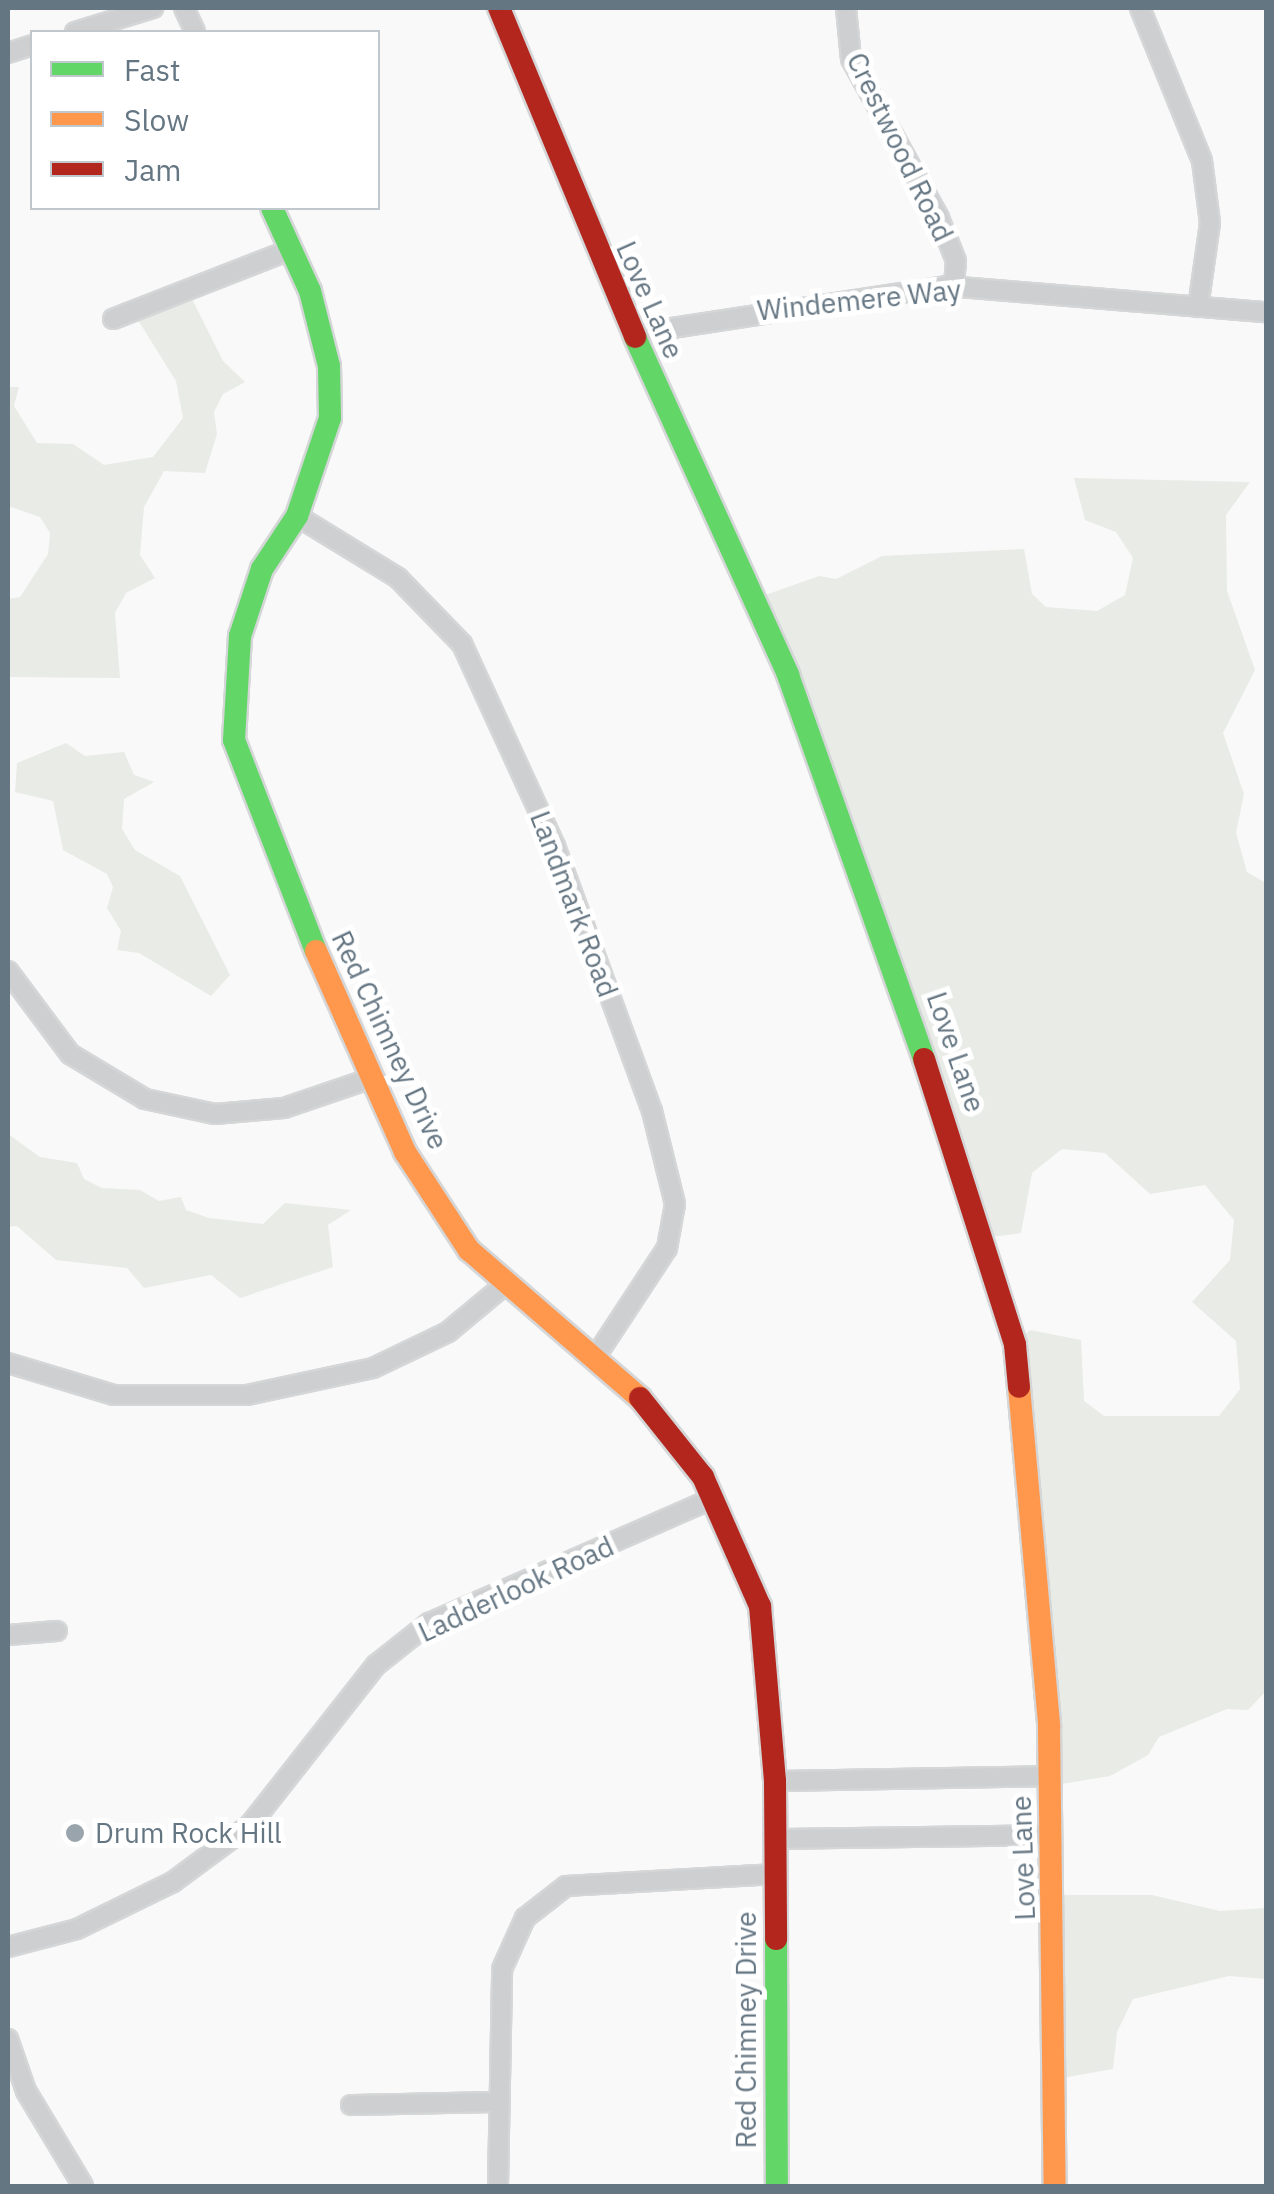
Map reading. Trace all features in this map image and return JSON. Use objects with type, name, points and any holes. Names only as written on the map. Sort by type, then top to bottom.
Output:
[{"type":"street","points":[[81,30],[154,8]]},
{"type":"street","name":"Love Lane","points":[[499,8],[633,334],[788,676],[964,1170],[1015,1346],[1050,1776],[1055,2186]]},
{"type":"street","name":"Crestwood Road","points":[[846,8],[851,59],[940,218],[956,261],[954,286]]},
{"type":"street","points":[[1140,8],[1202,161],[1210,223],[1198,306]]},
{"type":"street","name":"Red Chimney Drive","points":[[273,210],[310,292],[330,401],[296,516],[262,569],[240,636],[234,740],[265,836],[405,1152],[469,1250],[646,1403],[714,1498],[760,1606],[775,1781],[778,2186]]},
{"type":"street","points":[[113,319],[290,250]]},
{"type":"street","name":"Windemere Way","points":[[633,334],[765,308],[954,286],[1266,312]]},
{"type":"street","name":"Landmark Road","points":[[296,516],[398,578],[442,616],[462,644],[556,846],[652,1111],[675,1204],[667,1248],[594,1359]]},
{"type":"street","points":[[8,971],[70,1054],[145,1099],[215,1114],[284,1108],[372,1078]]},
{"type":"street","points":[[8,1363],[114,1394],[247,1395],[373,1368],[448,1332],[508,1282]]},
{"type":"street","name":"Ladderlook Road","points":[[8,1947],[77,1929],[173,1882],[250,1824],[376,1665],[429,1624],[714,1498]]},
{"type":"street","points":[[8,1634],[57,1631]]},
{"type":"street","points":[[775,1781],[1050,1776]]},
{"type":"street","points":[[776,1839],[1052,1835]]},
{"type":"street","name":"Red Chimney Drive","points":[[498,2186],[502,1968],[526,1918],[566,1886],[776,1874]]},
{"type":"street","points":[[8,2039],[26,2091],[83,2186]]},
{"type":"street","points":[[351,2104],[497,2102]]},
{"type":"shaded area","points":[[188,291],[223,361],[245,382],[223,394],[214,412],[217,434],[205,473],[164,471],[144,507],[140,555],[155,578],[126,593],[115,613],[120,678],[8,677],[8,599],[20,597],[48,554],[50,533],[40,517],[8,506],[8,387],[19,387],[14,406],[37,443],[73,444],[104,465],[153,457],[183,418],[176,381],[138,320]]},
{"type":"shaded area","points":[[1074,478],[1250,482],[1226,515],[1227,591],[1255,670],[1223,733],[1244,794],[1236,833],[1247,872],[1266,883],[1266,1691],[1248,1710],[1227,1709],[1159,1737],[1148,1755],[1110,1776],[1050,1786],[1014,1343],[1030,1330],[1081,1340],[1084,1401],[1104,1416],[1219,1416],[1240,1389],[1236,1341],[1192,1302],[1230,1260],[1234,1220],[1205,1185],[1150,1194],[1105,1153],[1062,1149],[1032,1173],[1021,1233],[984,1238],[754,599],[819,576],[836,579],[882,556],[1024,549],[1032,594],[1046,607],[1097,611],[1125,595],[1133,558],[1116,532],[1085,520]]},
{"type":"shaded area","points":[[66,743],[85,756],[124,752],[134,775],[154,782],[124,799],[122,829],[135,850],[180,876],[230,975],[211,996],[139,953],[117,950],[121,931],[107,908],[113,887],[107,874],[63,850],[53,801],[15,792],[17,763]]},
{"type":"shaded area","points":[[8,1134],[40,1157],[77,1163],[84,1179],[102,1188],[140,1190],[159,1201],[181,1197],[186,1210],[209,1218],[263,1224],[285,1203],[351,1210],[328,1225],[333,1267],[240,1298],[211,1275],[144,1288],[127,1268],[56,1260],[17,1226],[8,1227]]},
{"type":"shaded area","points":[[1056,1895],[1152,1895],[1220,1911],[1266,1908],[1266,1979],[1229,1976],[1133,1999],[1117,2032],[1113,2069],[1056,2079]]},
{"type":"traffic: fast","points":[[273,210],[310,291],[329,366],[330,418],[297,516],[262,569],[240,636],[234,740],[316,951]]},
{"type":"traffic: fast","points":[[635,337],[788,675],[924,1059]]},
{"type":"traffic: fast","points":[[776,1939],[777,2186]]},
{"type":"traffic: slow","points":[[316,951],[405,1152],[469,1250],[640,1398]]},
{"type":"traffic: slow","points":[[1019,1387],[1049,1726],[1055,2186]]},
{"type":"traffic: jam","points":[[499,8],[635,337]]},
{"type":"traffic: jam","points":[[924,1059],[1015,1345],[1019,1387]]},
{"type":"traffic: jam","points":[[640,1398],[703,1477],[760,1606],[775,1781],[776,1939]]},
{"type":"place","name":"Drum Rock Hill","points":[[75,1833]]}]
